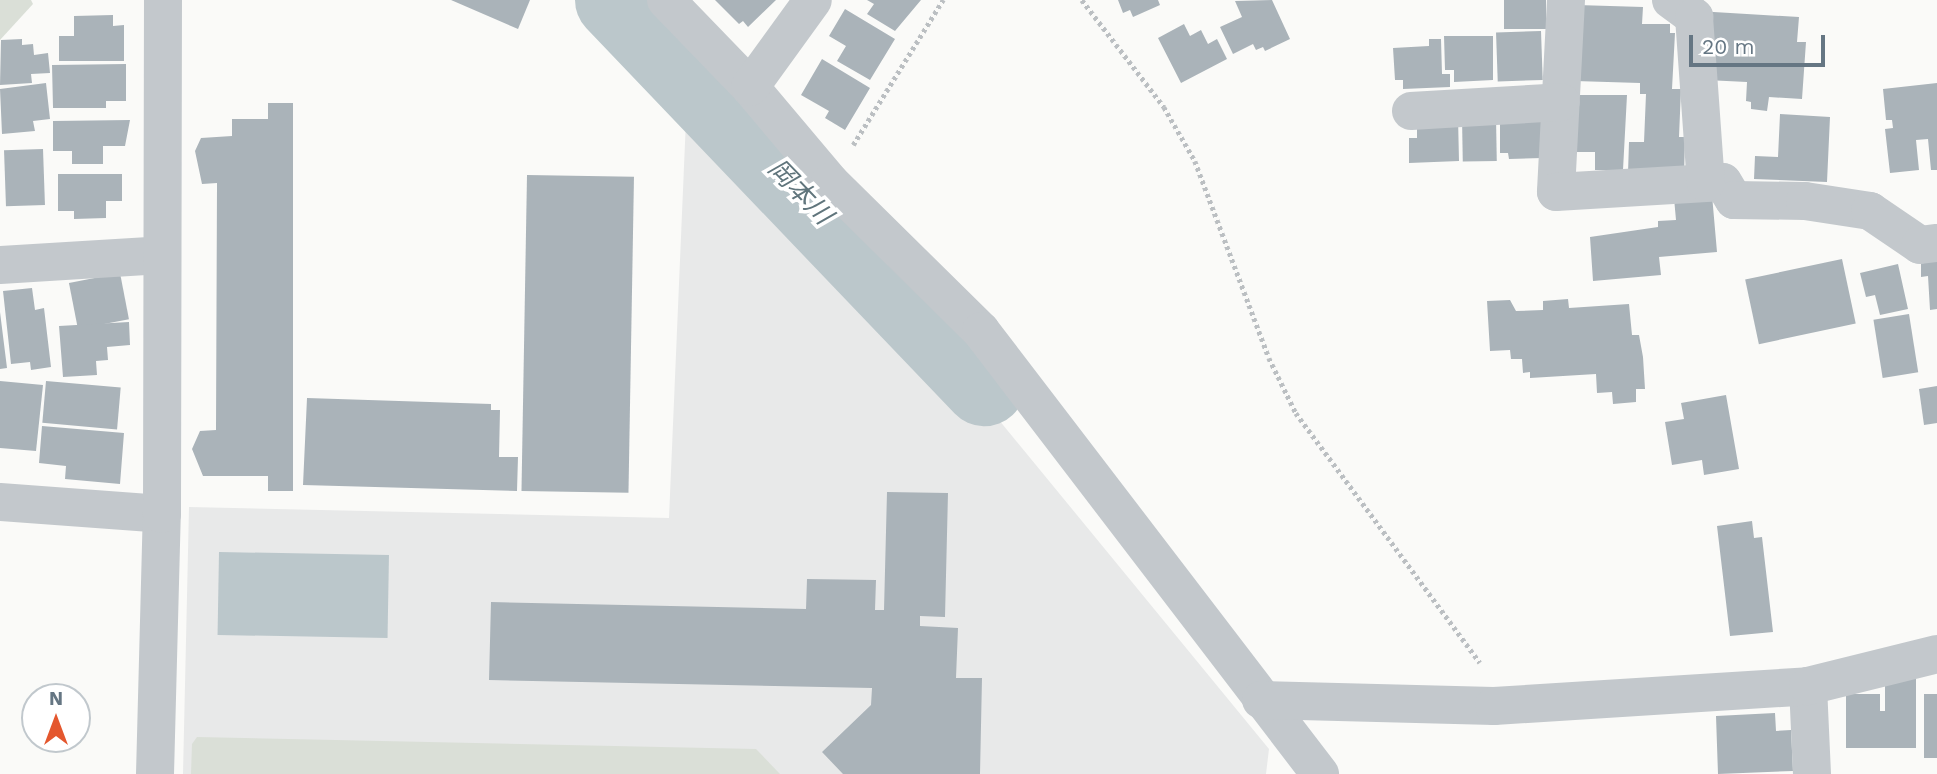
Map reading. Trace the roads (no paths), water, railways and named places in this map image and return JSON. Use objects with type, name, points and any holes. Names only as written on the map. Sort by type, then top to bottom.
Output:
[{"type":"street","points":[[155,774],[162,514],[163,0]]},
{"type":"street","points":[[666,0],[750,87],[831,182],[981,331],[1320,774]]},
{"type":"street","points":[[750,87],[813,0]]},
{"type":"street","points":[[1566,0],[1556,192],[1723,182],[1734,200],[1805,201],[1870,211],[1920,245],[1937,243]]},
{"type":"street","points":[[1671,0],[1694,17],[1706,183]]},
{"type":"street","points":[[1410,111],[1561,102]]},
{"type":"street","points":[[0,265],[162,255]]},
{"type":"street","points":[[0,502],[162,514]]},
{"type":"street","points":[[1261,700],[1510,705],[1808,686],[1937,654]]},
{"type":"street","points":[[1808,686],[1812,774]]},
{"type":"waterway","name":"岡本川","points":[[616,0],[984,385]]}]
